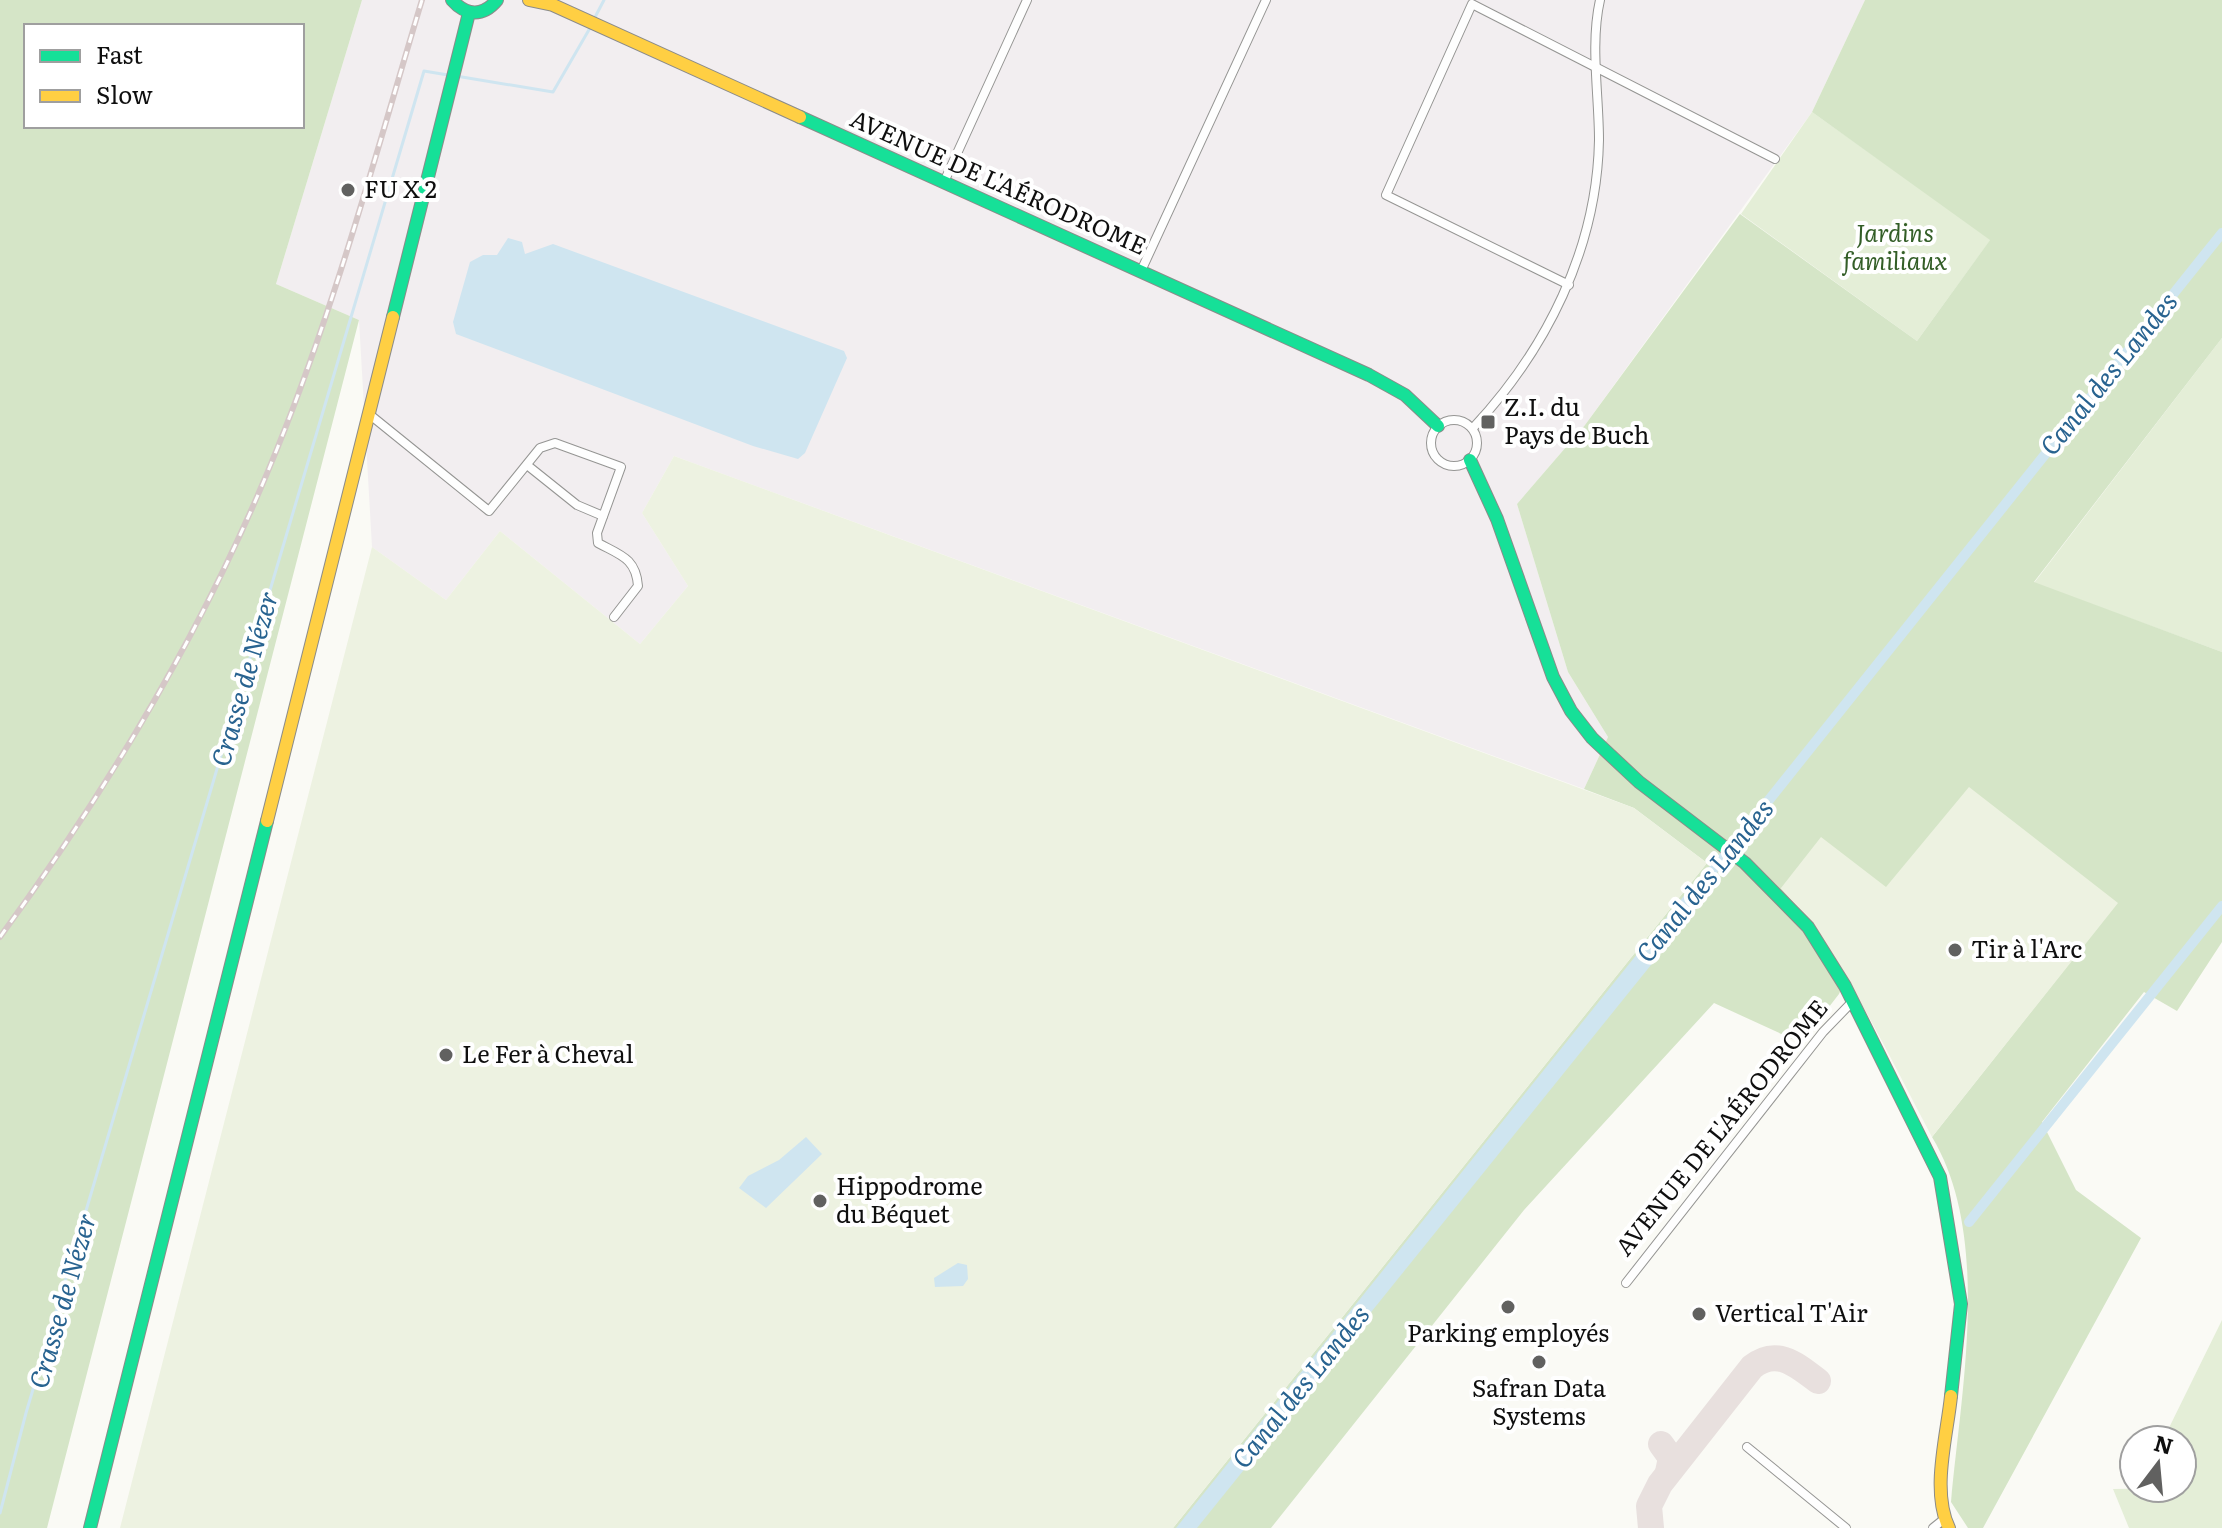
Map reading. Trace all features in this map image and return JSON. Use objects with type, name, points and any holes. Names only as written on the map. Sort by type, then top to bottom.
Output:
[{"type":"street","points":[[452,0],[469,13],[484,12],[497,0]]},
{"type":"street","name":"AVENUE DE L'AÉRODROME","points":[[529,0],[543,1],[593,23],[1369,375],[1405,395],[1438,426]]},
{"type":"street","points":[[944,182],[1027,0]]},
{"type":"street","points":[[1141,271],[1266,0]]},
{"type":"street","points":[[1473,428],[1507,393],[1569,285],[1586,224],[1596,164],[1600,0]]},
{"type":"street","points":[[1569,285],[1386,195],[1472,4],[1598,65],[1775,159]]},
{"type":"street","points":[[90,1528],[469,13]]},
{"type":"street","points":[[369,414],[489,511],[540,448],[555,443],[621,467],[597,533],[598,543],[629,558],[637,573],[638,586],[614,617]]},
{"type":"street","points":[[1460,420],[1473,428],[1477,448],[1470,460],[1450,466],[1438,459],[1431,439],[1438,426],[1460,420]]},
{"type":"street","points":[[1470,460],[1497,519],[1553,677],[1571,711],[1592,738],[1639,782],[1745,863],[1808,927],[1853,1001],[1940,1177],[1961,1304],[1941,1491],[1942,1525]]},
{"type":"street","points":[[527,465],[577,505],[603,516]]},
{"type":"street","name":"AVENUE DE L'AÉRODROME","points":[[1626,1283],[1823,1032],[1853,1001]]},
{"type":"street","points":[[1747,1447],[1846,1528]]},
{"type":"shaded area","points":[[362,0],[1865,0],[1812,112],[1585,425],[1517,504],[1568,672],[1608,737],[1584,789],[674,456],[642,513],[688,586],[640,644],[500,531],[446,600],[372,547],[359,320],[276,284]]},
{"type":"green space","points":[[0,0],[362,0],[276,284],[359,320],[47,1528],[0,1528]]},
{"type":"green space","points":[[1865,0],[2222,0],[2222,338],[2034,582],[2222,652],[2222,942],[2177,1011],[2144,992],[2042,1122],[2076,1190],[2141,1238],[1983,1528],[1968,1528],[1951,1502],[1965,1364],[1967,1267],[1962,1221],[1950,1177],[1932,1137],[2117,903],[1886,888],[1781,888],[1814,925],[1847,975],[1839,994],[1801,1043],[1714,1003],[1524,1210],[1271,1528],[1173,1528],[1707,863],[1634,808],[1584,789],[1608,737],[1568,672],[1517,504],[1585,425],[1740,214],[1917,341],[1990,240],[1812,112]]},
{"type":"green space","name":"Jardins familiaux","points":[[1812,112],[1991,239],[1917,341],[1741,214]]},
{"type":"green space","points":[[2222,338],[2222,652],[2034,583]]},
{"type":"green space","name":"Hippodrome du Béquet","points":[[674,456],[1634,808],[1707,863],[1173,1528],[120,1528],[372,547],[446,600],[500,531],[640,644],[688,586],[642,513]]},
{"type":"green space","name":"Tir à l'Arc","points":[[1969,787],[2118,903],[1932,1137],[1845,976],[1781,888],[1821,837],[1886,887]]},
{"type":"green space","points":[[2222,1320],[2222,1528],[2129,1528],[2119,1504],[2198,1504],[2198,1424],[2171,1424]]},
{"type":"water","points":[[508,238],[522,242],[525,254],[553,244],[844,351],[847,358],[805,453],[798,459],[753,446],[456,334],[453,322],[470,262],[483,255],[497,255]]},
{"type":"water","points":[[1695,882],[1709,893],[1197,1528],[1176,1528]]},
{"type":"water","points":[[806,1137],[822,1154],[766,1208],[739,1188],[748,1176],[779,1160]]},
{"type":"water","points":[[958,1263],[967,1265],[968,1279],[963,1286],[935,1287],[934,1278]]},
{"type":"waterway","name":"Crasse de Nézer","points":[[593,21],[604,0]]},
{"type":"waterway","name":"Crasse de Nézer","points":[[456,76],[553,92],[590,28]]},
{"type":"waterway","name":"Crasse de Nézer","points":[[0,1513],[26,1413],[424,71],[448,75]]},
{"type":"waterway","name":"Canal des Landes","points":[[1693,895],[2222,233]]},
{"type":"waterway","points":[[1969,1222],[2222,906]]},
{"type":"taxiway","points":[[1651,1528],[1649,1506],[1660,1484],[1752,1367],[1761,1361],[1778,1358],[1794,1364],[1818,1381]]},
{"type":"taxiway","points":[[1661,1444],[1671,1458],[1668,1472]]},
{"type":"railway","points":[[0,937],[80,821],[154,702],[250,514],[318,338],[355,226],[422,0]]},
{"type":"traffic: fast","points":[[452,0],[469,12],[480,12],[497,0]]},
{"type":"traffic: fast","points":[[393,317],[469,13]]},
{"type":"traffic: fast","points":[[800,117],[1369,375],[1405,395],[1438,426]]},
{"type":"traffic: fast","points":[[1470,460],[1497,519],[1553,677],[1571,711],[1592,738],[1639,782],[1745,863],[1808,927],[1845,986],[1940,1177],[1961,1304],[1951,1396]]},
{"type":"traffic: fast","points":[[90,1528],[267,821]]},
{"type":"traffic: slow","points":[[529,0],[553,5],[800,117]]},
{"type":"traffic: slow","points":[[267,821],[393,317]]},
{"type":"traffic: slow","points":[[1949,1528],[1941,1497],[1941,1481],[1951,1396]]},
{"type":"place","name":"FU X 2","points":[[348,190]]},
{"type":"place","name":"Z.I. du Pays de Buch","points":[[1488,422]]},
{"type":"place","name":"Tir à l'Arc","points":[[1955,950]]},
{"type":"place","name":"Le Fer à Cheval","points":[[446,1055]]},
{"type":"place","name":"Hippodrome du Béquet","points":[[820,1201]]},
{"type":"place","name":"Parking employés","points":[[1508,1307]]},
{"type":"place","name":"Vertical T'Air","points":[[1699,1314]]},
{"type":"place","name":"Safran Data Systems","points":[[1539,1362]]}]
